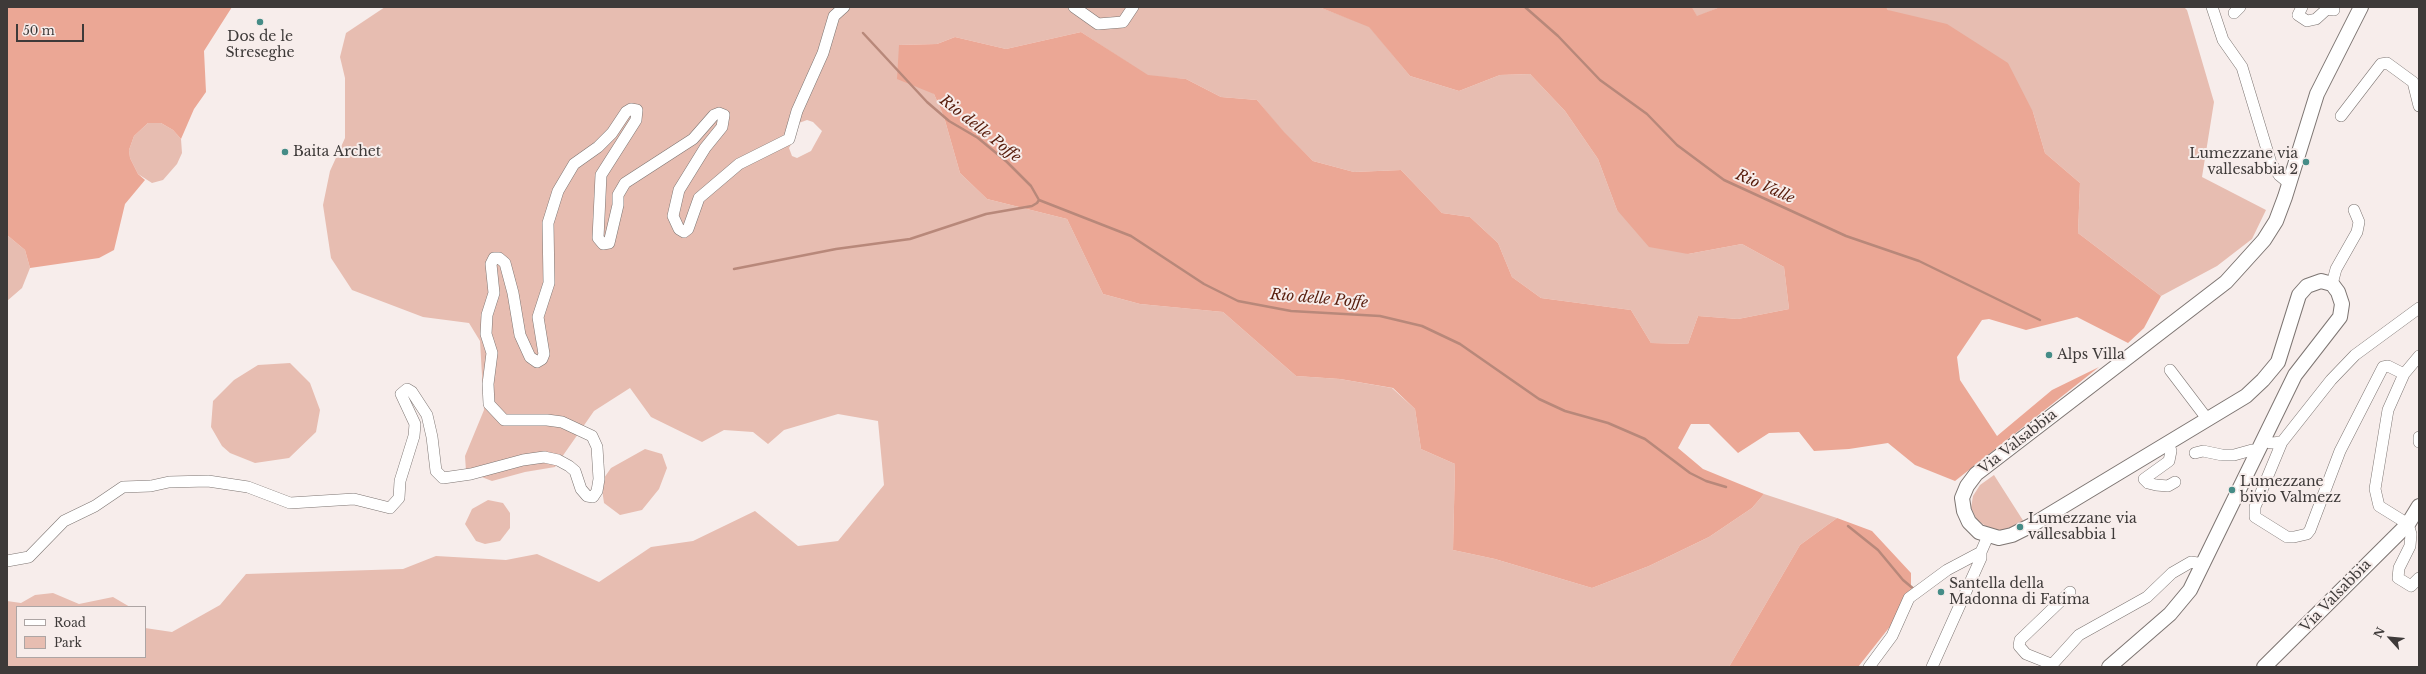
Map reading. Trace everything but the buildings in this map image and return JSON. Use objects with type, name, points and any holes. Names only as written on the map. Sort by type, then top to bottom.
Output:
[{"type":"main road","name":"Via Valsabbia","points":[[1988,536],[1979,532],[1969,522],[1964,511],[1962,498],[1976,474],[2226,282],[2264,240],[2276,221],[2290,184],[2317,94],[2361,7]]},
{"type":"main road","points":[[1988,536],[1999,538],[2012,535],[2032,525],[2246,396],[2263,380],[2278,362],[2299,295],[2307,286],[2321,281],[2332,284],[2338,292],[2342,304],[2340,317],[2295,375],[2190,590],[2170,614],[2109,667]]},
{"type":"main road","name":"Via Valsabbia","points":[[2264,667],[2408,524],[2419,506]]},
{"type":"street","points":[[7,560],[29,557],[64,521],[95,506],[123,487],[151,486],[169,482],[208,481],[248,487],[290,503],[354,499],[390,508],[399,498],[400,481],[414,436],[416,424],[401,394],[407,390],[412,392],[426,415],[432,436],[436,471],[443,478],[471,474],[523,460],[544,457],[558,460],[569,466],[575,471],[581,489],[587,496],[593,497],[597,491],[599,477],[597,447],[592,436],[562,422],[547,420],[504,420],[489,404],[488,384],[492,354],[486,334],[487,315],[494,293],[491,264],[494,258],[499,258],[505,263],[513,293],[520,335],[530,357],[537,362],[542,360],[544,354],[538,317],[549,283],[548,223],[558,191],[574,164],[598,147],[612,132],[626,112],[631,109],[637,110],[636,120],[601,175],[598,238],[603,244],[608,243],[618,205],[618,195],[625,183],[693,139],[714,115],[719,113],[724,115],[722,127],[705,148],[679,190],[673,216],[680,229],[684,232],[688,229],[699,198],[739,164],[789,139],[797,111],[823,53],[834,16],[844,7]]},
{"type":"street","points":[[1074,7],[1098,24],[1123,22],[1133,7]]},
{"type":"street","points":[[2212,7],[2223,40],[2242,67],[2271,163],[2279,175],[2290,184]]},
{"type":"street","points":[[2302,7],[2298,16],[2307,21],[2316,19],[2327,10],[2337,8]]},
{"type":"street","points":[[2317,29],[2337,8]]},
{"type":"street","points":[[2341,116],[2381,64],[2387,63],[2413,82],[2419,106]]},
{"type":"street","points":[[2332,284],[2336,269],[2357,232],[2359,222],[2354,210]]},
{"type":"street","points":[[2404,374],[2388,366],[2383,367],[2340,451],[2310,530],[2307,534],[2287,537],[2255,517],[2255,507],[2282,442],[2331,380],[2355,355],[2419,308]]},
{"type":"street","points":[[2419,356],[2404,374],[2388,410],[2375,489],[2380,506],[2408,524],[2411,534],[2410,546],[2399,568],[2398,578],[2411,586],[2419,578]]},
{"type":"street","points":[[2170,370],[2208,420]]},
{"type":"street","points":[[2419,437],[2419,442]]},
{"type":"street","points":[[2195,453],[2203,450],[2222,455],[2234,455],[2282,442]]},
{"type":"street","points":[[2168,443],[2171,451],[2169,461],[2161,469],[2144,479],[2148,483],[2156,485],[2168,486],[2175,482]]},
{"type":"street","points":[[1932,667],[1981,558],[1981,552],[1988,536]]},
{"type":"street","points":[[1869,667],[1892,636],[1909,598],[1947,570],[1981,552]]},
{"type":"street","points":[[2070,592],[2020,640],[2019,646],[2026,654],[2050,666],[2079,635],[2147,597],[2172,573],[2191,562],[2204,564]]},
{"type":"green space","points":[[385,7],[1319,7],[1369,26],[1410,76],[1459,91],[1500,75],[1530,74],[1565,111],[1598,159],[1617,210],[1688,254],[1742,244],[1784,267],[1789,309],[1738,319],[1698,316],[1688,344],[1651,343],[1631,310],[1541,298],[1512,277],[1498,243],[1470,217],[1442,213],[1401,170],[1354,172],[1313,161],[1283,132],[1257,100],[1221,97],[1186,79],[1148,76],[1081,32],[1006,49],[955,37],[937,44],[899,45],[934,94],[944,117],[960,173],[987,199],[1067,219],[1103,294],[1140,304],[1223,312],[1296,376],[1340,379],[1392,388],[1415,409],[1421,449],[1455,464],[1453,550],[1495,559],[1592,588],[1649,566],[1709,537],[1752,508],[1764,494],[1837,518],[1800,545],[1729,667],[7,667],[7,601],[21,603],[35,595],[53,593],[79,604],[113,597],[128,606],[16,606],[16,658],[146,658],[146,628],[172,632],[220,605],[246,574],[403,569],[436,556],[506,560],[537,554],[599,582],[651,547],[693,541],[755,511],[798,546],[838,541],[884,485],[878,421],[838,414],[784,430],[768,444],[753,432],[724,430],[702,442],[651,417],[630,388],[594,411],[555,467],[525,472],[492,481],[466,471],[465,456],[484,410],[480,341],[469,323],[423,317],[352,290],[331,258],[323,205],[330,171],[345,138],[345,78],[340,57],[346,33]],"holes":[[[807,120],[813,122],[822,131],[811,151],[797,158],[792,156],[789,148],[795,138],[795,129],[799,123]]]},
{"type":"green space","points":[[1692,7],[1720,7],[1697,17]]},
{"type":"green space","points":[[1886,7],[2184,7],[2187,10],[2214,102],[2202,177],[2266,210],[2252,239],[2217,266],[2161,296],[2078,233],[2080,183],[2045,153],[2033,112],[1888,10]]},
{"type":"green space","points":[[148,123],[161,123],[173,130],[181,139],[182,153],[177,164],[163,180],[152,183],[138,174],[130,158],[129,150],[134,136]]},
{"type":"green space","points":[[7,235],[25,250],[30,268],[22,288],[7,301]]},
{"type":"green space","points":[[290,363],[310,383],[320,410],[316,432],[289,458],[255,463],[230,453],[222,446],[211,427],[213,401],[234,380],[258,365]]},
{"type":"green space","points":[[645,449],[662,454],[667,468],[659,489],[642,510],[620,515],[604,503],[602,489],[604,478],[611,468]]},
{"type":"green space","points":[[1994,475],[2024,522],[2003,531],[1987,527],[1977,520],[1971,508],[1973,496],[1980,485]]},
{"type":"green space","points":[[488,500],[503,503],[510,513],[510,528],[500,541],[485,544],[476,541],[465,524],[472,509]]},
{"type":"shaded area","points":[[7,7],[232,7],[204,51],[206,92],[194,109],[181,139],[173,130],[161,123],[148,123],[134,136],[129,150],[130,158],[138,174],[145,180],[125,204],[114,250],[99,258],[30,268],[25,250],[7,235]]},
{"type":"shaded area","points":[[1319,7],[1692,7],[1697,16],[1720,7],[1886,7],[1888,10],[1947,24],[2008,63],[2033,112],[2045,153],[2080,183],[2078,233],[2161,296],[2144,328],[2128,343],[2077,317],[2026,330],[1989,319],[1982,320],[1957,357],[1960,380],[1997,436],[2052,390],[2099,367],[1955,481],[1915,465],[1888,443],[1849,449],[1814,451],[1799,432],[1769,433],[1738,453],[1709,424],[1691,424],[1678,448],[1703,469],[1764,494],[1752,508],[1709,537],[1649,566],[1592,588],[1495,559],[1453,550],[1455,464],[1421,449],[1415,409],[1393,388],[1340,379],[1296,376],[1223,312],[1140,304],[1103,294],[1067,219],[987,199],[960,173],[944,117],[934,94],[897,79],[899,45],[937,44],[955,37],[1006,49],[1081,32],[1148,75],[1186,79],[1221,97],[1257,100],[1284,132],[1313,161],[1354,172],[1401,170],[1442,213],[1470,217],[1498,243],[1512,277],[1541,298],[1631,310],[1651,343],[1688,344],[1698,316],[1738,319],[1789,309],[1784,267],[1742,244],[1688,254],[1649,247],[1617,210],[1598,159],[1565,111],[1530,74],[1500,75],[1459,91],[1410,76],[1369,27]]},
{"type":"shaded area","points":[[1837,518],[1872,531],[1911,573],[1911,600],[1858,667],[1729,667],[1800,545]]},
{"type":"waterway","name":"Rio Valle","points":[[1525,7],[1558,36],[1600,80],[1647,114],[1677,145],[1724,180],[1846,236],[1919,261],[2040,320]]},
{"type":"waterway","name":"Rio delle Poffe","points":[[863,33],[927,102],[949,121],[978,138],[1007,162],[1031,186],[1039,200],[1131,236],[1204,284],[1238,301],[1291,311],[1380,316],[1422,326],[1460,344],[1539,399],[1565,411],[1608,423],[1645,439],[1690,473],[1706,481],[1726,487]]},
{"type":"waterway","points":[[734,269],[836,249],[910,239],[986,214],[1032,206],[1039,200]]},
{"type":"waterway","name":"Rio delle Poffe","points":[[1848,526],[1878,550],[1903,580],[1915,590]]},
{"type":"place","name":"Dos de le Streseghe","points":[[260,22]]},
{"type":"place","name":"Baita Archet","points":[[285,152]]},
{"type":"place","name":"Lumezzane via vallesabbia 2","points":[[2306,162]]},
{"type":"place","name":"Alps Villa","points":[[2049,355]]},
{"type":"place","name":"Lumezzane bivio Valmezz","points":[[2232,490]]},
{"type":"place","name":"Lumezzane via vallesabbia 1","points":[[2020,527]]},
{"type":"place","name":"Santella della Madonna di Fatima","points":[[1941,592]]}]
